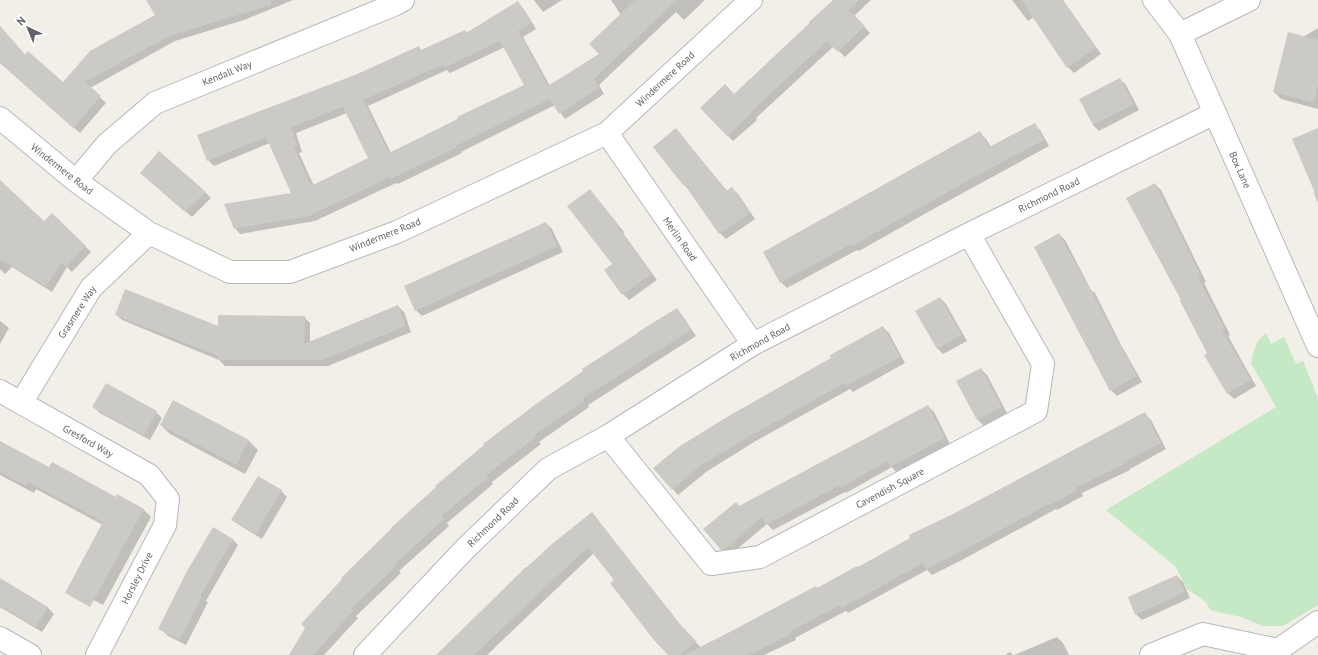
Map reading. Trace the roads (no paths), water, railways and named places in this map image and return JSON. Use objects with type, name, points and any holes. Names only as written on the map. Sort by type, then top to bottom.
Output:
[{"type":"street","name":"Kendall Way","points":[[76,181],[107,144],[155,103],[403,0]]},
{"type":"street","name":"Windermere Road","points":[[0,118],[76,181],[149,233],[230,272],[290,272],[397,232],[606,133],[751,0]]},
{"type":"street","name":"Box Lane","points":[[1154,0],[1180,34],[1318,346]]},
{"type":"street","points":[[1180,34],[1249,0]]},
{"type":"street","name":"Richmond Road","points":[[364,655],[465,549],[548,469],[608,436],[753,344],[969,234],[1215,113]]},
{"type":"street","name":"Merlin Road","points":[[606,133],[753,344]]},
{"type":"street","name":"Grasmere Way","points":[[21,403],[91,288],[149,233]]},
{"type":"street","name":"Cavendish Square","points":[[608,436],[712,564],[760,557],[1036,411],[1043,364],[969,234]]},
{"type":"street","name":"Gresford Way","points":[[0,391],[149,475],[168,499]]},
{"type":"street","name":"Horsley Drive","points":[[97,655],[165,525],[168,499]]},
{"type":"street","points":[[1151,655],[1203,634],[1278,650],[1318,622]]},
{"type":"street","points":[[0,638],[30,655]]}]
